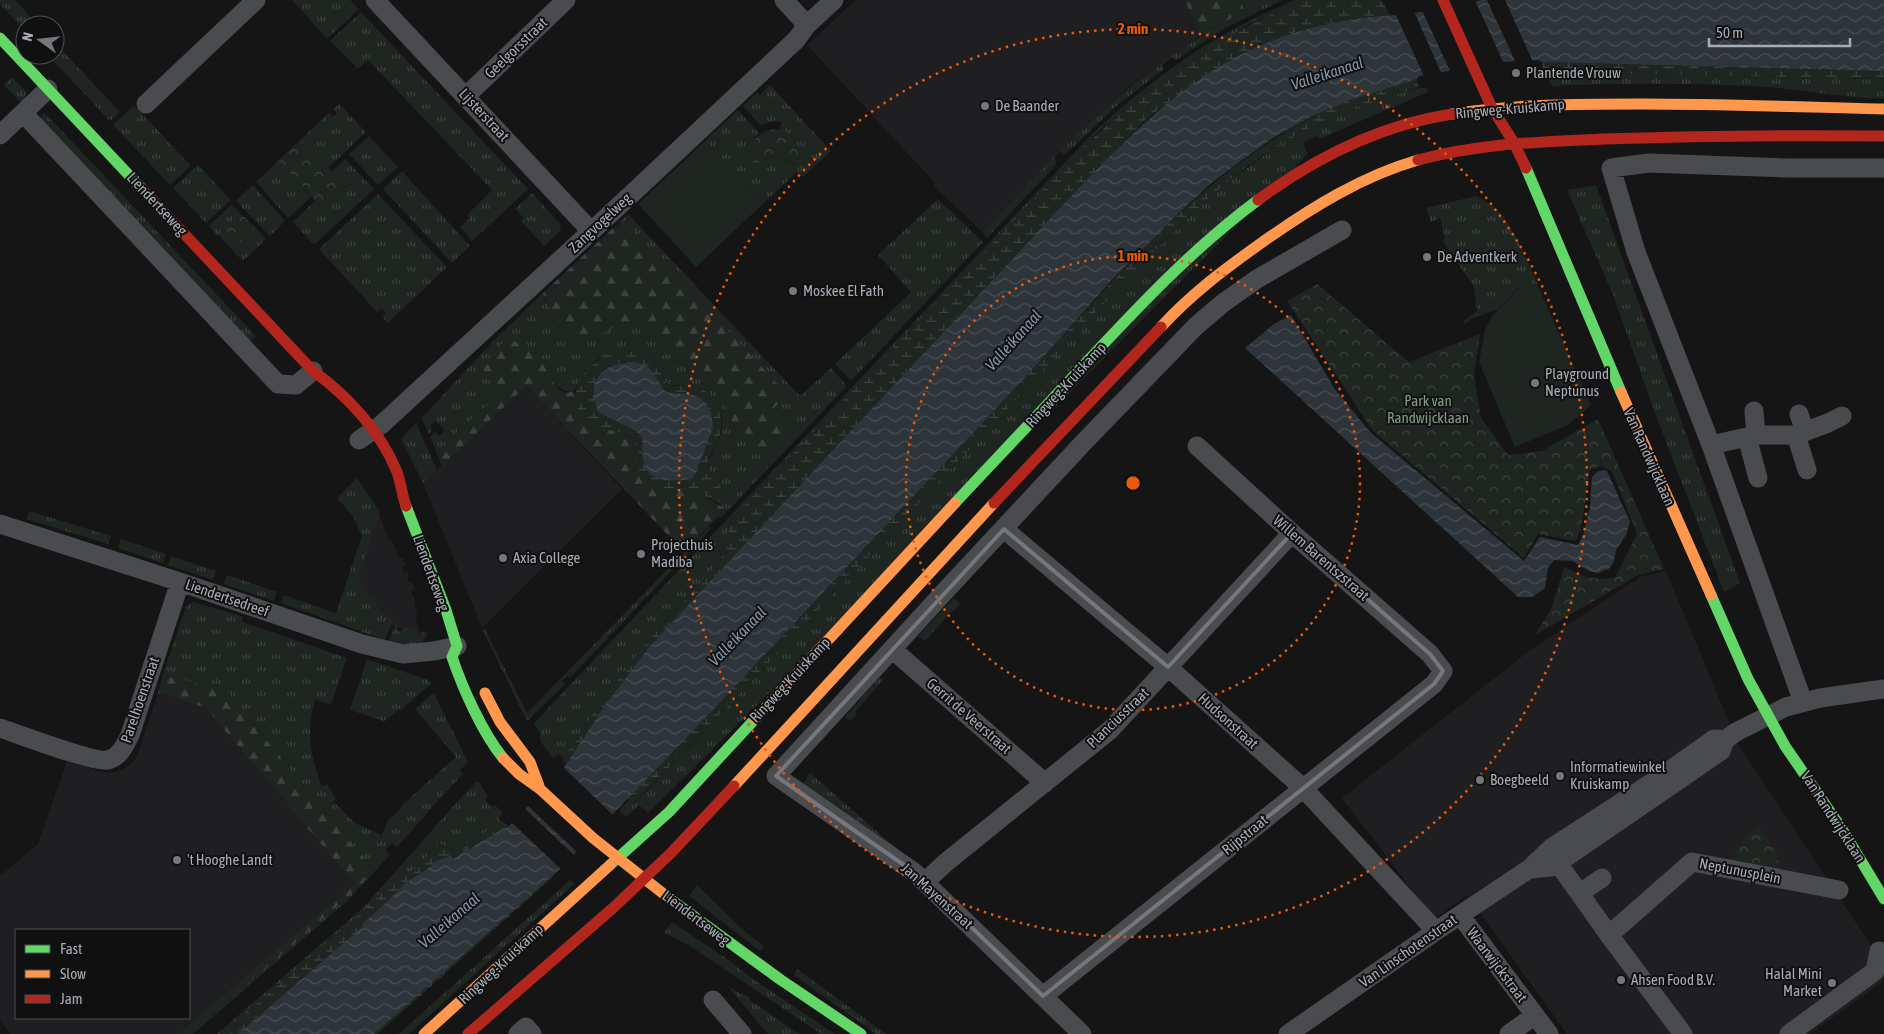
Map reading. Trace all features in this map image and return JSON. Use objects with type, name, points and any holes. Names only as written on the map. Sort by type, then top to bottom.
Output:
[{"type":"main road","name":"Van Randwijcklaan","points":[[1444,3],[1492,108],[1514,143],[1676,518],[1748,679],[1786,746],[1842,829],[1884,900]]},
{"type":"main road","name":"Liendertseweg","points":[[0,38],[313,371],[334,386],[363,437],[397,472],[404,500],[462,649],[452,656],[458,675],[492,744],[504,759],[593,838],[688,913],[765,969],[861,1034]]},
{"type":"main road","name":"Ringweg-Kruiskamp","points":[[424,1034],[666,815],[811,657],[1139,308],[1202,246],[1244,210],[1318,160],[1350,143],[1417,120],[1451,113],[1492,108],[1585,103],[1884,109]]},
{"type":"main road","name":"Ringweg-Kruiskamp","points":[[468,1034],[605,916],[644,878],[769,749],[1012,482],[1167,320],[1217,274],[1300,216],[1371,176],[1411,162],[1443,153],[1514,143],[1770,135],[1884,136]]},
{"type":"main road","name":"Liendertseweg","points":[[313,371],[325,396]]},
{"type":"main road","name":"Liendertseweg","points":[[387,480],[404,500]]},
{"type":"main road","name":"Liendertseweg","points":[[481,683],[500,722],[530,762],[540,789]]},
{"type":"street","points":[[146,104],[256,0]]},
{"type":"street","name":"Lijsterstraat","points":[[375,0],[591,231]]},
{"type":"street","name":"Geelgorsstraat","points":[[466,96],[566,0]]},
{"type":"street","points":[[784,0],[807,25]]},
{"type":"street","name":"Zangvogelweg","points":[[363,437],[388,419],[591,231],[796,40],[807,25],[834,0]]},
{"type":"street","points":[[0,135],[48,89]]},
{"type":"street","points":[[23,113],[278,384],[296,386],[313,371]]},
{"type":"street","points":[[1803,702],[1711,445],[1636,252],[1611,168],[1649,163],[1787,168],[1884,168]]},
{"type":"street","points":[[892,649],[1196,326],[1223,303],[1257,279],[1342,230]]},
{"type":"street","points":[[1754,411],[1751,436],[1758,478]]},
{"type":"street","points":[[1711,445],[1828,423],[1842,416]]},
{"type":"street","points":[[1800,427],[1807,470]]},
{"type":"street","name":"Willem Barentszstraat","points":[[1196,446],[1430,654],[1443,671]]},
{"type":"street","name":"Liendertsedreef","points":[[0,524],[180,582],[362,644],[403,654],[462,649]]},
{"type":"street","name":"Hudsonstraat","points":[[1004,529],[1168,667],[1303,788],[1436,931]]},
{"type":"street","name":"Planciusstraat","points":[[925,882],[944,864],[1110,730],[1292,533]]},
{"type":"street","name":"Parelhoenstraat","points":[[0,728],[86,757],[108,760],[116,756],[122,750],[130,735],[180,582]]},
{"type":"street","name":"Jan Mayenstraat","points":[[892,649],[776,776],[914,872],[1082,1034]]},
{"type":"street","name":"Gerrit de Veerstraat","points":[[892,649],[1046,783]]},
{"type":"street","name":"Rijpstraat","points":[[1043,996],[1434,684],[1443,671]]},
{"type":"street","points":[[1683,1034],[1609,935],[1555,855],[1721,752],[1725,740],[1768,715],[1803,702],[1848,693],[1882,694]]},
{"type":"street","name":"Van Linschotenstraat","points":[[1288,1034],[1529,869],[1552,867],[1555,855]]},
{"type":"street","name":"Neptunusplein","points":[[1609,935],[1692,862],[1839,890]]},
{"type":"street","points":[[1580,893],[1602,878]]},
{"type":"street","name":"Waarwijckstraat","points":[[1460,915],[1549,1034]]},
{"type":"street","points":[[1789,1034],[1875,971],[1879,951]]},
{"type":"street","points":[[713,1000],[742,1034]]},
{"type":"street","name":"Waarwijckstraat","points":[[1509,1034],[1534,1015]]},
{"type":"highlighted area","points":[[1004,529],[1168,667],[1292,533],[1430,654],[1443,671],[1434,684],[1043,996],[914,872],[776,776]]},
{"type":"shaded area","name":"De Baander","points":[[856,0],[1184,0],[1202,35],[1128,87],[1085,126],[982,232],[933,185],[935,183],[807,45]]},
{"type":"shaded area","name":"Axia College","points":[[526,386],[622,489],[482,628],[423,483]]},
{"type":"shaded area","points":[[378,516],[389,541],[392,541],[400,559],[403,558],[406,565],[402,567],[404,572],[407,571],[409,583],[412,582],[415,589],[411,591],[416,602],[414,603],[419,630],[412,632],[377,620],[358,575]]},
{"type":"shaded area","points":[[1666,571],[1739,746],[1884,965],[1884,981],[1810,1034],[1567,1034],[1467,895],[1434,919],[1342,798],[1529,651],[1640,577]]},
{"type":"shaded area","name":"'t Hooghe Landt","points":[[158,693],[206,708],[354,883],[178,1034],[11,1034],[0,1021],[0,876],[38,844],[67,761],[110,773],[124,769],[137,756]]},
{"type":"green space","points":[[0,0],[15,0],[29,15],[15,15],[15,20],[0,4]]},
{"type":"green space","points":[[292,0],[350,0],[359,9],[327,39]]},
{"type":"green space","points":[[1184,0],[1239,0],[1245,10],[1202,35]]},
{"type":"green space","points":[[1239,0],[1283,0],[1225,28],[1176,60],[1173,57],[1162,65],[1164,69],[1114,108],[1066,154],[1060,151],[1102,110],[1147,74],[1195,40],[1245,10]]},
{"type":"green space","points":[[1295,0],[1302,0],[1249,24],[1148,90],[1099,131],[731,519],[727,542],[720,562],[645,644],[602,701],[563,758],[558,754],[553,758],[540,741],[540,733],[534,723],[1093,133],[1141,91],[1193,54],[1237,28]]},
{"type":"green space","points":[[1302,0],[1380,0],[1390,15],[1326,24],[1296,32],[1267,43],[1246,52],[1201,78],[1149,117],[1004,267],[649,647],[606,704],[566,764],[563,758],[602,701],[645,644],[720,562],[727,542],[731,519],[1072,159],[1123,111],[1179,68],[1238,31]]},
{"type":"green space","points":[[361,12],[528,189],[472,241],[460,227],[470,218],[467,215],[492,190],[368,60],[358,69],[330,41]]},
{"type":"green space","points":[[65,54],[120,112],[110,121],[57,65],[65,65]]},
{"type":"green space","points":[[1542,62],[1884,71],[1884,79],[1544,72]]},
{"type":"green space","points":[[1544,72],[1884,79],[1884,99],[1766,87],[1659,84],[1552,86]]},
{"type":"green space","points":[[12,77],[27,92],[22,104],[4,85]]},
{"type":"green space","points":[[1417,79],[1419,88],[1350,110],[1284,142],[1234,176],[1204,203],[1116,291],[987,431],[678,758],[633,804],[627,798],[713,710],[1026,377],[1116,277],[1203,192],[1251,155],[1301,123],[1357,97]]},
{"type":"green space","points":[[770,85],[831,151],[803,177],[797,172],[764,203],[705,141],[738,110],[759,133],[753,140],[758,163],[776,157],[790,162],[794,166],[799,151],[791,135],[780,129],[782,122],[773,121],[760,125],[743,106],[757,92],[760,95]]},
{"type":"green space","points":[[1426,87],[1428,92],[1319,139],[1317,136],[1303,143],[1308,154],[686,776],[648,813],[639,805],[626,817],[619,811],[629,800],[634,804],[694,742],[1018,397],[1111,294],[1214,192],[1281,143],[1307,129],[1352,108]]},
{"type":"green space","points":[[339,104],[366,132],[328,168],[301,139],[329,113],[333,117],[337,113],[333,109]]},
{"type":"green space","points":[[134,105],[191,166],[170,185],[113,125]]},
{"type":"green space","points":[[44,112],[256,336],[248,342],[40,118]]},
{"type":"green space","points":[[772,129],[780,129],[794,139],[798,149],[795,166],[785,159],[774,157],[764,160],[755,167],[751,152],[755,140],[765,132]]},
{"type":"green space","points":[[369,136],[398,167],[378,185],[349,154]]},
{"type":"green space","points":[[301,139],[345,186],[322,208],[278,161]]},
{"type":"green space","points":[[705,141],[764,203],[696,267],[638,204]]},
{"type":"green space","points":[[1054,157],[1056,165],[987,238],[982,232]]},
{"type":"green space","points":[[345,159],[374,189],[314,245],[293,222],[315,201],[321,208],[345,187],[331,172]]},
{"type":"green space","points":[[278,161],[311,197],[288,218],[256,182]]},
{"type":"green space","points":[[198,165],[231,200],[206,223],[173,188]]},
{"type":"green space","points":[[402,171],[470,246],[452,263],[383,189]]},
{"type":"green space","points":[[253,185],[285,221],[270,236],[236,201]]},
{"type":"green space","points":[[1596,185],[1740,583],[1724,592],[1655,413],[1613,295],[1567,190]]},
{"type":"green space","points":[[532,193],[561,225],[559,232],[544,246],[521,221],[524,218],[515,209]]},
{"type":"green space","points":[[378,194],[447,267],[388,323],[382,317],[386,313],[382,308],[377,312],[319,249]]},
{"type":"green space","points":[[1476,196],[1496,209],[1508,223],[1545,302],[1518,288],[1498,309],[1471,319],[1465,324],[1463,322],[1477,311],[1474,287],[1442,240],[1445,239],[1440,218],[1431,222],[1426,208]]},
{"type":"green space","points":[[938,199],[983,242],[851,381],[835,364],[911,292],[878,255]]},
{"type":"green space","points":[[232,204],[240,215],[218,236],[209,226]]},
{"type":"green space","points":[[240,213],[256,228],[232,250],[219,235]]},
{"type":"green space","points":[[628,214],[800,396],[831,368],[847,386],[721,518],[718,516],[725,509],[717,502],[723,499],[722,489],[709,469],[708,462],[722,432],[722,418],[719,408],[710,396],[687,385],[669,385],[657,364],[643,354],[623,351],[605,355],[591,366],[574,391],[560,388],[553,381],[546,368],[498,387],[486,407],[458,431],[437,454],[430,437],[435,432],[439,436],[445,430],[435,421],[430,426],[432,430],[429,434],[422,418],[491,343],[543,293],[546,303],[604,331],[620,324],[634,324],[655,334],[674,359],[690,370],[712,381],[722,394],[736,433],[772,409],[787,394],[619,225],[613,228]]},
{"type":"green space","points":[[623,225],[633,229],[787,394],[773,409],[793,432],[774,453],[750,446],[736,432],[722,394],[712,381],[690,370],[674,359],[655,334],[634,324],[620,324],[589,340],[574,334],[555,316],[543,293],[613,228]]},
{"type":"green space","points":[[256,228],[266,239],[243,261],[232,250]]},
{"type":"green space","name":"Park van Randwijcklaan","points":[[1317,284],[1409,362],[1480,334],[1474,375],[1481,418],[1508,455],[1542,451],[1598,419],[1664,569],[1638,575],[1535,635],[1552,607],[1564,567],[1588,577],[1600,579],[1615,578],[1637,534],[1612,471],[1600,466],[1590,470],[1581,529],[1576,541],[1538,534],[1524,558],[1373,431],[1287,301]]},
{"type":"green space","name":"Playground Neptunus","points":[[1519,288],[1545,302],[1591,405],[1568,425],[1515,447],[1479,362],[1485,330],[1492,316]]},
{"type":"green space","points":[[509,337],[547,365],[552,379],[561,391],[566,393],[574,391],[581,413],[588,420],[634,439],[635,456],[671,493],[696,490],[725,509],[684,552],[526,386],[442,466],[437,454],[458,431],[486,406],[497,387],[481,368]]},
{"type":"green space","points":[[614,350],[640,353],[656,363],[665,382],[669,385],[695,386],[710,394],[721,416],[721,432],[708,464],[721,488],[723,499],[716,502],[696,490],[671,493],[651,487],[641,479],[635,456],[634,439],[596,426],[581,414],[576,404],[575,393],[585,373],[604,356]],"holes":[[[625,362],[662,387],[666,392],[693,395],[713,428],[696,474],[678,481],[667,479],[642,453],[642,436],[598,412],[595,384],[596,378],[605,368]]]},
{"type":"green space","points":[[416,423],[437,470],[423,483],[401,439]]},
{"type":"green space","points":[[357,478],[380,512],[359,576],[369,598],[373,596],[378,608],[393,620],[385,640],[281,603],[284,595],[336,613],[362,536],[353,516],[337,498]]},
{"type":"green space","points":[[29,511],[111,536],[108,544],[26,519]]},
{"type":"green space","points":[[709,527],[711,529],[570,678],[568,676],[562,681],[565,684],[527,721],[482,629],[485,629],[527,713]]},
{"type":"green space","points":[[121,539],[166,554],[163,563],[118,548]]},
{"type":"green space","points":[[171,556],[216,571],[213,580],[168,565]]},
{"type":"green space","points":[[227,575],[277,592],[274,601],[224,584]]},
{"type":"green space","points":[[954,598],[960,604],[953,612],[925,641],[918,636]]},
{"type":"green space","points":[[194,602],[243,617],[242,622],[347,658],[331,705],[307,697],[315,700],[310,733],[312,754],[322,786],[315,790],[327,784],[336,799],[326,807],[334,802],[355,823],[381,835],[378,844],[388,820],[456,757],[415,709],[434,693],[468,762],[460,770],[463,774],[397,847],[392,843],[385,850],[390,855],[347,901],[193,1034],[189,1034],[358,888],[373,870],[228,693],[163,674],[185,609],[188,604]]},
{"type":"green space","points":[[396,623],[399,625],[396,629],[400,632],[405,626],[427,633],[425,639],[421,643],[411,646],[389,641]]},
{"type":"green space","points":[[367,659],[428,680],[431,684],[400,711],[384,721],[350,710]]},
{"type":"green space","points":[[163,674],[227,692],[373,870],[358,888],[189,1034],[178,1034],[354,883],[206,708],[158,693]]},
{"type":"green space","points":[[880,677],[883,680],[855,712],[857,714],[850,721],[845,717]]},
{"type":"green space","points":[[810,773],[903,854],[801,787]]},
{"type":"green space","points":[[476,782],[479,782],[488,797],[485,800],[491,807],[495,805],[503,813],[498,818],[500,820],[481,836],[455,851],[439,843],[418,866],[402,875],[360,914],[221,1034],[217,1034],[364,907]]},
{"type":"green space","points":[[500,820],[507,825],[500,832],[469,849],[463,848],[465,852],[452,859],[430,866],[408,881],[391,899],[370,916],[362,927],[238,1034],[221,1034],[360,914],[396,875],[410,872],[416,868],[439,843],[455,851],[481,836]]},
{"type":"green space","points":[[1759,827],[1776,850],[1781,874],[1739,864],[1733,859],[1743,841]]},
{"type":"green space","points":[[551,874],[553,877],[378,1034],[374,1034]]},
{"type":"green space","points":[[570,880],[574,884],[409,1034],[399,1034]]},
{"type":"green space","points":[[697,885],[742,929],[764,946],[760,951],[689,896]]},
{"type":"green space","points":[[672,922],[835,1034],[821,1034],[687,944],[664,933]]},
{"type":"green space","points":[[797,969],[886,1034],[876,1034],[794,975]]},
{"type":"green space","points":[[732,988],[744,996],[746,995],[750,1000],[799,1034],[768,1034],[730,989]]},
{"type":"water","name":"Valleikanaal","points":[[1482,0],[1884,0],[1884,71],[1542,62],[1538,60],[1503,62],[1419,76],[1417,79],[1350,100],[1311,117],[1276,136],[1209,185],[1110,282],[1032,370],[711,712],[560,869],[374,1034],[238,1034],[362,927],[363,923],[404,884],[434,862],[450,856],[453,859],[464,852],[463,848],[467,846],[469,849],[510,825],[563,769],[606,704],[649,647],[1075,192],[1134,132],[1155,114],[1199,79],[1223,64],[1265,43],[1301,31],[1338,22],[1417,13]]},
{"type":"water","points":[[1291,315],[1334,388],[1370,432],[1524,561],[1540,537],[1578,545],[1583,536],[1590,507],[1592,477],[1597,472],[1607,471],[1630,522],[1626,535],[1616,550],[1614,561],[1610,568],[1598,573],[1589,571],[1573,561],[1554,560],[1548,568],[1545,588],[1532,597],[1518,597],[1245,348],[1274,324]]},
{"type":"water","points":[[634,362],[646,366],[666,392],[693,395],[702,399],[711,412],[713,428],[692,479],[664,480],[652,475],[647,470],[643,461],[642,436],[598,412],[594,390],[595,381],[599,375],[605,369],[613,366]]},
{"type":"pier","points":[[1475,0],[1504,64],[1451,73],[1421,8],[1424,10]]},
{"type":"pier","points":[[1487,0],[1505,0],[1533,62],[1516,63]]},
{"type":"pier","points":[[1413,9],[1442,75],[1425,78],[1395,13]]},
{"type":"pier","points":[[562,766],[613,815],[578,853],[526,804]]},
{"type":"pier","points":[[523,807],[575,856],[562,870],[510,821]]},
{"type":"traffic: fast","points":[[0,38],[143,190]]},
{"type":"traffic: fast","points":[[1526,168],[1621,392]]},
{"type":"traffic: fast","points":[[955,503],[1145,301],[1188,258],[1258,200]]},
{"type":"traffic: fast","points":[[406,506],[446,610],[457,646],[452,657],[456,669],[481,723],[503,758]]},
{"type":"traffic: fast","points":[[1711,595],[1748,679],[1785,746],[1842,829],[1884,899]]},
{"type":"traffic: fast","points":[[610,865],[669,812],[755,719]]},
{"type":"traffic: fast","points":[[670,899],[781,980],[861,1034]]},
{"type":"traffic: slow","points":[[1452,114],[1523,106],[1594,104],[1702,104],[1884,109]]},
{"type":"traffic: slow","points":[[1161,327],[1210,281],[1300,217],[1357,184],[1418,160]]},
{"type":"traffic: slow","points":[[1621,392],[1711,595]]},
{"type":"traffic: slow","points":[[755,719],[955,503]]},
{"type":"traffic: slow","points":[[734,786],[994,503]]},
{"type":"traffic: slow","points":[[485,693],[500,722],[530,762],[539,786]]},
{"type":"traffic: slow","points":[[503,758],[593,838],[670,899]]},
{"type":"traffic: slow","points":[[424,1034],[610,865]]},
{"type":"traffic: jam","points":[[1443,0],[1492,108],[1514,143],[1526,168]]},
{"type":"traffic: jam","points":[[1258,200],[1303,170],[1350,145],[1400,126],[1452,114]]},
{"type":"traffic: jam","points":[[1418,160],[1464,150],[1556,141],[1708,136],[1884,136]]},
{"type":"traffic: jam","points":[[143,190],[313,371],[338,391],[362,416],[390,457],[397,472],[406,506]]},
{"type":"traffic: jam","points":[[994,503],[1161,327]]},
{"type":"traffic: jam","points":[[468,1034],[613,908],[671,853],[734,786]]},
{"type":"place","name":"Plantende Vrouw","points":[[1516,73]]},
{"type":"place","name":"De Baander","points":[[985,106]]},
{"type":"place","name":"De Adventkerk","points":[[1427,257]]},
{"type":"place","name":"Moskee El Fath","points":[[793,291]]},
{"type":"place","name":"Playground Neptunus","points":[[1535,383]]},
{"type":"place","name":"Projecthuis Madiba","points":[[641,554]]},
{"type":"place","name":"Axia College","points":[[503,558]]},
{"type":"place","name":"Informatiewinkel Kruiskamp","points":[[1560,776]]},
{"type":"place","name":"Boegbeeld","points":[[1480,780]]},
{"type":"place","name":"'t Hooghe Landt","points":[[177,860]]},
{"type":"place","name":"Ahsen Food B.V.","points":[[1621,980]]},
{"type":"place","name":"Halal Mini Market","points":[[1832,983]]}]
